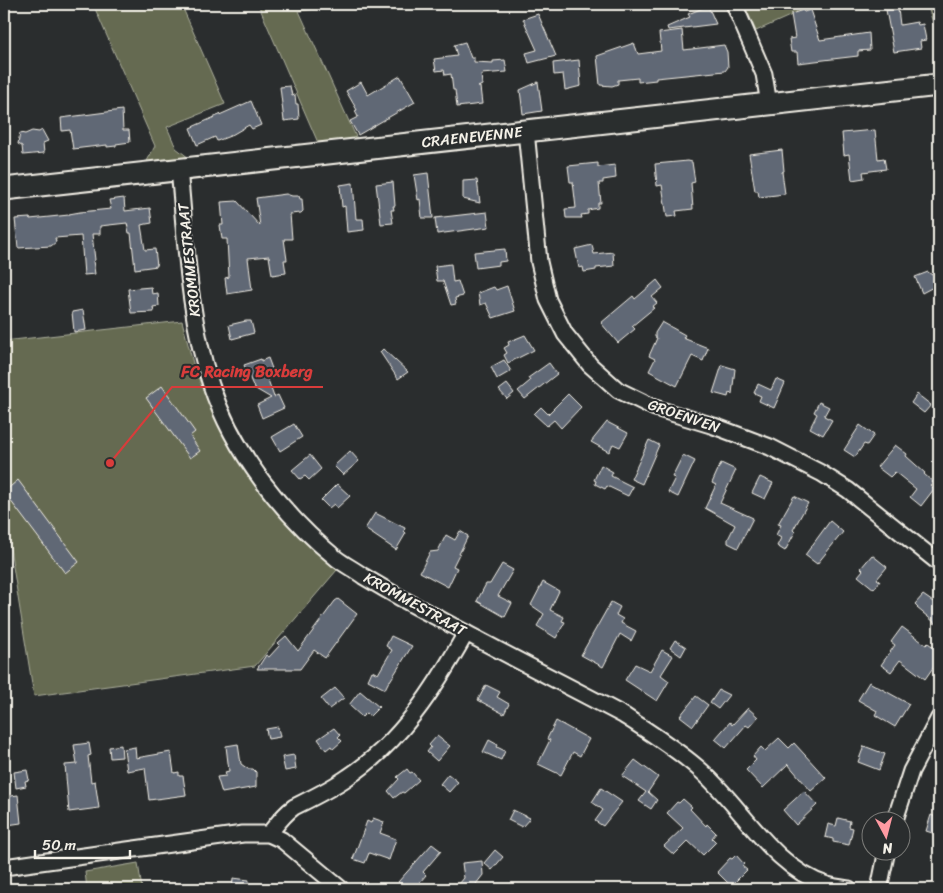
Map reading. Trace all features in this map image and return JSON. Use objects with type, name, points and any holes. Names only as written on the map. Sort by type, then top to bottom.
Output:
[{"type":"street","points":[[734,4],[764,74],[769,104]]},
{"type":"street","name":"CRAENEVENNE","points":[[4,189],[939,85]]},
{"type":"street","name":"GROENVEN","points":[[526,131],[539,262],[548,300],[565,334],[590,365],[618,390],[655,408],[714,426],[770,447],[821,473],[848,490],[939,563]]},
{"type":"street","name":"KROMMESTRAAT","points":[[179,169],[192,294],[200,344],[211,386],[227,422],[247,458],[261,481],[280,504],[339,560],[394,595],[623,715],[652,734],[699,768],[733,803],[781,858],[802,873],[826,885],[849,889]]},
{"type":"street","points":[[269,834],[286,813],[347,778],[370,760],[404,728],[431,693],[466,633]]},
{"type":"street","points":[[898,810],[911,771],[939,718]]},
{"type":"street","points":[[4,867],[243,834],[269,834],[282,840],[341,889]]},
{"type":"street","points":[[878,889],[885,860]]},
{"type":"green space","points":[[93,4],[181,4],[225,104],[167,127],[176,148],[189,158],[146,163],[155,146]]},
{"type":"green space","points":[[258,4],[362,4],[299,11],[357,139],[319,145]]},
{"type":"green space","points":[[744,4],[809,4],[810,7],[756,31]]},
{"type":"green space","points":[[927,4],[939,4],[939,41]]},
{"type":"green space","points":[[182,321],[194,367],[213,414],[250,477],[277,514],[337,570],[255,666],[34,696],[4,511],[4,341]]},
{"type":"green space","points":[[138,863],[142,889],[87,889],[85,872]]},
{"type":"building","points":[[708,6],[716,24],[668,30],[667,27],[690,17],[688,14]]},
{"type":"building","points":[[898,9],[900,25],[917,22],[918,25],[923,24],[926,40],[920,41],[921,48],[894,52],[886,10]]},
{"type":"building","points":[[803,10],[804,12],[810,10],[820,40],[869,33],[870,50],[858,51],[858,56],[798,63],[797,52],[791,52],[789,39],[795,38],[791,14]]},
{"type":"building","points":[[538,14],[556,56],[529,63],[526,53],[537,50],[523,19]]},
{"type":"building","points":[[682,30],[684,50],[724,45],[727,52],[728,67],[725,71],[656,78],[656,80],[638,82],[638,78],[618,80],[618,84],[612,86],[600,85],[597,56],[634,43],[638,54],[661,51],[659,33]]},
{"type":"building","points":[[465,42],[471,58],[474,58],[474,62],[493,63],[493,61],[505,60],[507,72],[481,74],[482,85],[478,87],[480,87],[482,104],[457,107],[451,74],[445,75],[444,70],[436,71],[434,59],[457,56],[454,45]]},
{"type":"building","points":[[579,60],[581,86],[565,90],[563,74],[554,75],[553,63]]},
{"type":"building","points":[[400,76],[415,102],[358,135],[350,121],[358,117],[355,111],[357,110],[346,91],[361,82],[368,95]]},
{"type":"building","points":[[538,82],[542,111],[523,114],[520,90]]},
{"type":"building","points":[[290,86],[292,96],[295,95],[296,104],[298,104],[299,119],[284,121],[280,87]]},
{"type":"building","points":[[251,101],[261,125],[252,129],[249,125],[217,141],[215,137],[197,145],[190,128]]},
{"type":"building","points":[[122,110],[123,130],[129,130],[130,142],[116,144],[116,146],[107,147],[107,145],[73,149],[70,130],[62,131],[61,118]]},
{"type":"building","points":[[42,130],[48,141],[43,143],[44,153],[23,155],[22,146],[18,144],[20,133],[25,134]]},
{"type":"building","points":[[875,130],[878,159],[884,158],[886,169],[863,172],[864,178],[852,180],[849,154],[844,155],[842,133]]},
{"type":"building","points":[[782,150],[785,194],[759,197],[758,191],[755,191],[749,154]]},
{"type":"building","points":[[692,162],[695,182],[691,183],[693,209],[676,211],[677,216],[667,217],[662,185],[657,186],[655,164]]},
{"type":"building","points":[[598,163],[598,167],[615,165],[616,178],[603,180],[603,183],[599,183],[601,203],[598,203],[598,208],[588,210],[588,214],[581,215],[582,218],[566,218],[565,209],[576,208],[573,182],[570,182],[568,166]]},
{"type":"building","points":[[428,173],[433,218],[422,218],[420,199],[418,200],[414,175]]},
{"type":"building","points":[[477,180],[480,203],[463,199],[463,181]]},
{"type":"building","points":[[393,182],[395,206],[393,206],[394,210],[391,210],[393,223],[381,224],[376,184]]},
{"type":"building","points":[[353,183],[356,219],[363,219],[364,230],[347,232],[345,206],[342,207],[340,185]]},
{"type":"building","points":[[286,194],[299,196],[302,199],[303,211],[290,214],[292,239],[284,239],[287,260],[284,260],[286,273],[272,275],[269,256],[248,258],[252,290],[227,294],[225,278],[229,277],[227,239],[222,239],[220,225],[223,225],[221,202],[237,201],[260,226],[256,198]]},
{"type":"building","points":[[124,198],[125,211],[150,208],[152,223],[141,225],[145,250],[155,249],[157,266],[135,269],[131,233],[129,233],[127,223],[100,226],[100,234],[92,234],[95,274],[84,275],[81,236],[55,238],[56,242],[51,246],[18,248],[15,219],[69,215],[111,209],[109,200]]},
{"type":"building","points":[[487,212],[489,227],[437,234],[435,218]]},
{"type":"building","points":[[592,245],[594,254],[613,252],[614,266],[596,268],[596,270],[584,272],[583,267],[579,268],[575,249]]},
{"type":"building","points":[[505,249],[506,261],[499,262],[499,265],[476,268],[474,252]]},
{"type":"building","points":[[451,264],[453,282],[458,281],[463,296],[455,298],[456,304],[451,305],[443,281],[437,281],[435,266]]},
{"type":"building","points":[[939,271],[939,284],[922,293],[915,277],[928,272],[932,275]]},
{"type":"building","points":[[657,280],[663,288],[652,297],[657,303],[652,307],[654,308],[632,326],[635,329],[618,343],[601,323],[633,296],[635,299]]},
{"type":"building","points":[[507,286],[515,311],[493,318],[486,303],[480,305],[478,293],[494,287],[496,290]]},
{"type":"building","points":[[151,287],[152,294],[158,293],[159,306],[153,307],[154,312],[131,313],[128,289]]},
{"type":"building","points":[[83,310],[86,330],[74,332],[72,312]]},
{"type":"building","points":[[251,321],[254,333],[232,339],[229,325]]},
{"type":"building","points":[[662,322],[685,335],[683,338],[708,348],[703,361],[692,356],[677,386],[649,371],[655,359],[649,356],[657,338],[655,333]]},
{"type":"building","points":[[525,335],[534,350],[508,363],[504,355],[507,353],[504,348],[509,345],[508,342]]},
{"type":"building","points":[[383,349],[408,372],[398,379],[380,352]]},
{"type":"building","points":[[268,358],[274,374],[267,377],[274,397],[278,395],[284,408],[262,418],[257,405],[271,398],[254,388],[244,365]]},
{"type":"building","points":[[504,360],[511,371],[497,379],[491,367]]},
{"type":"building","points":[[549,363],[557,374],[525,399],[518,391],[530,381],[528,378]]},
{"type":"building","points":[[722,365],[735,369],[732,394],[729,393],[728,397],[713,393]]},
{"type":"building","points":[[776,379],[785,383],[774,408],[759,401],[761,396],[754,393],[758,384],[771,390]]},
{"type":"building","points":[[507,384],[514,393],[507,399],[499,390]]},
{"type":"building","points":[[162,386],[195,432],[190,436],[200,451],[190,458],[146,398]]},
{"type":"building","points":[[568,394],[581,407],[561,428],[554,420],[547,426],[534,414],[541,407],[548,414]]},
{"type":"building","points":[[917,394],[931,405],[924,413],[911,403]]},
{"type":"building","points":[[819,402],[829,407],[824,416],[832,420],[823,435],[810,428],[817,414],[814,412]]},
{"type":"building","points":[[607,422],[628,433],[620,447],[613,444],[609,452],[591,442]]},
{"type":"building","points":[[294,424],[302,437],[280,451],[272,437]]},
{"type":"building","points":[[860,425],[874,435],[867,445],[864,444],[855,457],[844,450]]},
{"type":"building","points":[[649,440],[659,445],[642,484],[631,479]]},
{"type":"building","points":[[895,445],[907,454],[906,456],[933,482],[930,485],[934,489],[921,506],[910,497],[916,489],[895,472],[890,477],[877,467]]},
{"type":"building","points":[[350,451],[359,461],[343,475],[334,466]]},
{"type":"building","points":[[310,455],[321,469],[309,480],[305,476],[300,479],[292,470]]},
{"type":"building","points":[[683,455],[695,461],[678,497],[668,492],[675,478],[672,477]]},
{"type":"building","points":[[721,463],[736,470],[720,503],[753,518],[738,548],[728,543],[735,525],[705,508],[716,485],[712,483]]},
{"type":"building","points":[[601,465],[613,472],[611,476],[633,487],[628,496],[607,486],[605,489],[595,484],[596,481],[594,480]]},
{"type":"building","points":[[760,477],[773,483],[765,499],[752,493]]},
{"type":"building","points":[[18,480],[79,562],[65,573],[4,492]]},
{"type":"building","points":[[337,484],[350,496],[337,508],[334,504],[329,508],[321,500]]},
{"type":"building","points":[[794,496],[808,503],[793,530],[795,532],[785,551],[777,546],[781,538],[776,535],[781,525],[778,524]]},
{"type":"building","points":[[375,513],[405,528],[404,531],[406,533],[396,550],[365,529]]},
{"type":"building","points":[[830,521],[843,532],[817,564],[805,555]]},
{"type":"building","points":[[460,531],[468,536],[453,566],[457,568],[448,587],[420,572],[430,552],[438,551],[446,535],[455,540]]},
{"type":"building","points":[[872,555],[887,567],[877,579],[880,581],[874,589],[858,576],[863,570],[861,568]]},
{"type":"building","points":[[502,564],[513,570],[498,596],[512,603],[505,617],[477,601],[486,584],[490,584]]},
{"type":"building","points":[[543,582],[559,591],[550,610],[564,617],[562,621],[565,622],[556,638],[537,626],[544,614],[531,605]]},
{"type":"building","points":[[923,595],[939,606],[939,626],[917,608],[915,604]]},
{"type":"building","points":[[338,599],[357,614],[325,658],[314,650],[300,669],[257,669],[266,655],[269,657],[280,645],[278,643],[286,636],[298,651]]},
{"type":"building","points":[[611,602],[620,607],[616,615],[623,619],[621,623],[636,631],[631,641],[620,634],[603,667],[581,655]]},
{"type":"building","points":[[902,627],[926,645],[928,643],[939,651],[939,659],[925,679],[900,660],[891,672],[881,665],[895,645],[891,642]]},
{"type":"building","points":[[391,636],[412,646],[385,689],[368,680],[372,671],[378,674],[392,650],[386,646]]},
{"type":"building","points":[[675,640],[686,647],[681,656],[670,648]]},
{"type":"building","points":[[662,650],[673,656],[661,675],[669,681],[657,701],[625,680],[635,664],[650,671]]},
{"type":"building","points":[[869,682],[909,704],[895,727],[875,715],[877,711],[858,700]]},
{"type":"building","points":[[486,685],[500,692],[497,697],[509,704],[504,714],[478,700]]},
{"type":"building","points":[[335,688],[344,698],[329,709],[321,699]]},
{"type":"building","points":[[719,690],[729,695],[718,709],[710,703]]},
{"type":"building","points":[[360,691],[379,707],[370,716],[366,713],[362,717],[349,705]]},
{"type":"building","points":[[696,696],[708,705],[693,726],[680,716]]},
{"type":"building","points":[[748,708],[758,717],[749,727],[746,725],[726,748],[715,739],[730,722],[732,725]]},
{"type":"building","points":[[556,721],[589,739],[580,756],[573,752],[561,775],[538,764],[550,740],[547,739]]},
{"type":"building","points":[[278,727],[280,737],[268,739],[266,729]]},
{"type":"building","points":[[334,728],[342,741],[333,749],[331,746],[326,750],[318,739]]},
{"type":"building","points":[[437,736],[450,746],[437,761],[427,752],[431,747],[429,745]]},
{"type":"building","points":[[779,738],[789,748],[794,743],[826,778],[811,791],[788,764],[763,788],[746,770],[756,760],[753,756],[761,747],[765,751]]},
{"type":"building","points":[[489,740],[505,751],[501,760],[483,752]]},
{"type":"building","points":[[89,743],[91,755],[88,756],[91,782],[95,781],[99,808],[69,812],[65,765],[77,764],[74,745]]},
{"type":"building","points":[[238,744],[241,764],[256,772],[256,787],[222,793],[217,777],[226,776],[225,772],[229,771],[226,746]]},
{"type":"building","points":[[121,745],[122,757],[110,758],[109,747]]},
{"type":"building","points":[[864,746],[885,754],[879,770],[858,762]]},
{"type":"building","points":[[135,747],[136,758],[171,752],[174,773],[179,772],[179,776],[183,776],[186,795],[149,800],[145,768],[127,771],[124,749]]},
{"type":"building","points":[[294,755],[296,769],[285,771],[282,757]]},
{"type":"building","points":[[635,760],[658,777],[648,792],[657,800],[651,809],[639,801],[646,792],[622,776]]},
{"type":"building","points":[[407,769],[419,780],[404,793],[402,792],[394,798],[388,791],[399,779],[397,777]]},
{"type":"building","points":[[27,770],[29,780],[25,781],[26,786],[16,788],[14,772]]},
{"type":"building","points":[[448,774],[458,782],[449,792],[440,784]]},
{"type":"building","points":[[601,788],[622,802],[603,826],[595,821],[603,810],[592,802]]},
{"type":"building","points":[[804,791],[817,805],[796,825],[783,810]]},
{"type":"building","points":[[18,795],[21,823],[7,825],[4,797]]},
{"type":"building","points":[[683,799],[692,807],[690,809],[706,826],[707,824],[716,833],[712,838],[716,842],[703,855],[688,841],[674,855],[664,846],[683,828],[667,813],[677,802],[679,803]]},
{"type":"building","points":[[513,810],[530,818],[522,827],[508,820]]},
{"type":"building","points":[[931,815],[939,818],[939,835],[926,831]]},
{"type":"building","points":[[373,818],[384,822],[380,833],[396,839],[389,860],[369,853],[365,863],[353,859],[367,821],[371,823]]},
{"type":"building","points":[[838,818],[850,821],[849,827],[853,828],[849,845],[833,842],[833,839],[825,837],[828,824],[836,826]]},
{"type":"building","points":[[432,844],[441,851],[423,872],[426,875],[414,889],[406,889],[398,882]]},
{"type":"building","points":[[495,850],[503,857],[492,870],[484,863]]},
{"type":"building","points":[[736,855],[744,864],[742,866],[747,870],[731,886],[717,872],[730,858],[732,859]]},
{"type":"building","points":[[482,861],[483,875],[476,884],[483,889],[455,889],[464,878],[462,863]]},
{"type":"building","points":[[233,878],[249,880],[248,889],[232,889]]},
{"type":"place","name":"FC Racing Boxberg","points":[[110,463]]}]
